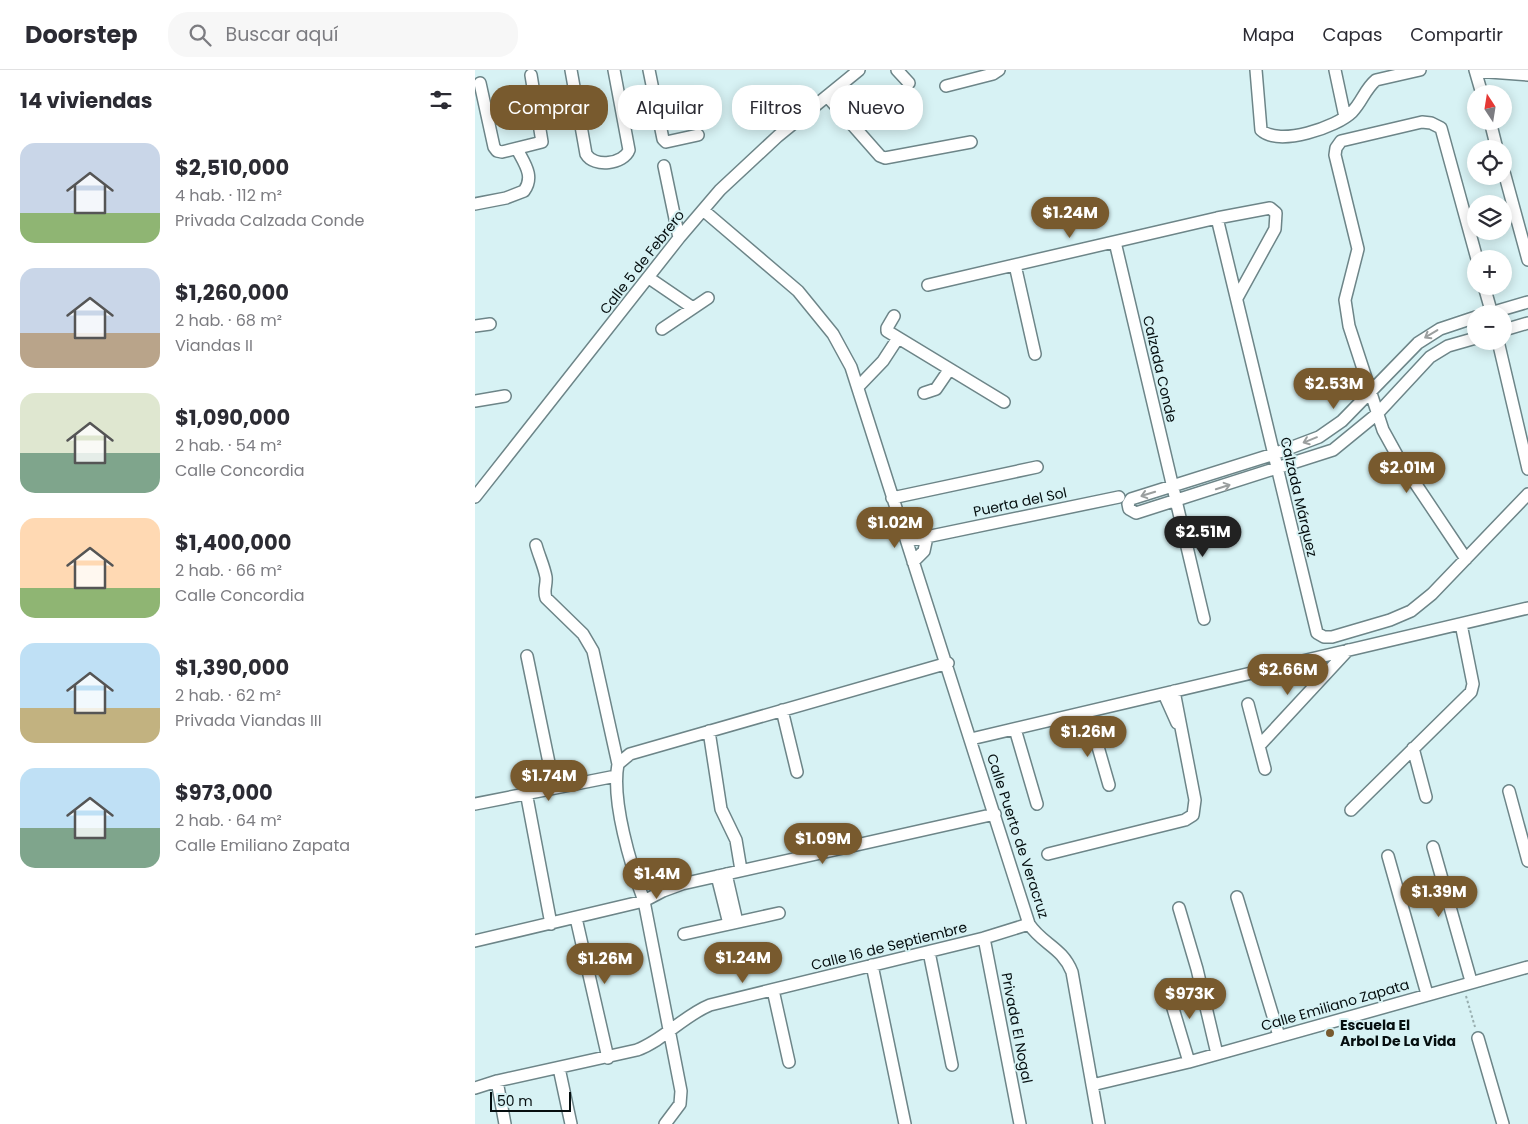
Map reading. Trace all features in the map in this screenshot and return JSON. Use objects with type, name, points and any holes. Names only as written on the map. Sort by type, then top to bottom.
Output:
[{"type":"street","points":[[571,70],[586,154],[592,161],[598,163],[622,158],[629,150],[614,70]]},
{"type":"street","points":[[649,70],[652,85]]},
{"type":"street","name":"Calle 5 de Febrero","points":[[475,496],[703,210],[738,172],[859,70]]},
{"type":"street","points":[[897,70],[909,83]]},
{"type":"street","points":[[946,86],[993,74],[999,70]]},
{"type":"street","points":[[1256,70],[1259,121],[1263,132],[1275,135],[1304,134],[1345,118],[1357,106],[1376,80],[1419,70]]},
{"type":"street","points":[[1335,70],[1345,118]]},
{"type":"street","points":[[1480,85],[1476,70],[1528,75]]},
{"type":"street","points":[[480,83],[495,150],[502,152],[539,144],[543,140],[531,75]]},
{"type":"street","points":[[827,96],[880,156],[885,158],[971,142]]},
{"type":"street","points":[[1475,250],[1441,128],[1431,123],[1422,122],[1341,141],[1338,144],[1336,160],[1358,249],[1346,288],[1345,311],[1369,391],[1390,444],[1466,559],[1528,494]]},
{"type":"street","points":[[661,130],[665,141],[698,135]]},
{"type":"street","points":[[475,204],[506,198],[524,191],[529,180],[529,172],[517,149]]},
{"type":"street","points":[[664,166],[679,238]]},
{"type":"street","points":[[1508,185],[1524,230],[1528,260]]},
{"type":"street","points":[[928,285],[1266,207],[1276,213],[1275,229],[1237,298]]},
{"type":"street","name":"Calle Puerto de Veracruz","points":[[703,210],[798,291],[811,305],[840,345],[858,387],[1029,924],[1037,934],[1063,955],[1069,965],[1099,1124]]},
{"type":"street","name":"Calzada Márquez","points":[[1217,218],[1314,626],[1320,636],[1332,637],[1404,616],[1422,604],[1466,559]]},
{"type":"street","name":"Calzada Conde","points":[[1115,242],[1204,619]]},
{"type":"street","points":[[1015,265],[1035,354]]},
{"type":"street","points":[[649,278],[693,308]]},
{"type":"street","points":[[662,329],[708,298]]},
{"type":"street","points":[[1512,307],[1528,302]]},
{"type":"street","points":[[894,316],[887,331],[1004,402]]},
{"type":"street","points":[[1467,320],[1429,335],[1369,391],[1352,412],[1319,436],[1273,454],[1131,499],[1128,506],[1134,514],[1278,470],[1333,450],[1377,414],[1430,357],[1448,346],[1467,341]]},
{"type":"street","points":[[1512,328],[1528,323]]},
{"type":"street","points":[[475,326],[491,324]]},
{"type":"street","points":[[858,387],[890,353],[898,338]]},
{"type":"street","points":[[1500,350],[1528,469]]},
{"type":"street","points":[[924,393],[936,389],[949,370]]},
{"type":"street","points":[[475,401],[505,396]]},
{"type":"street","points":[[892,498],[1037,467]]},
{"type":"street","name":"Puerta del Sol","points":[[907,541],[1119,497]]},
{"type":"street","points":[[913,562],[924,551],[927,537]]},
{"type":"street","points":[[536,545],[545,575],[544,592],[546,598],[583,634],[593,650],[618,764],[616,776],[629,853],[635,880],[644,901],[682,1098],[680,1104],[665,1124]]},
{"type":"street","points":[[971,739],[1528,608]]},
{"type":"street","points":[[1351,810],[1471,692],[1473,684],[1461,624]]},
{"type":"street","points":[[1259,746],[1348,650]]},
{"type":"street","points":[[527,656],[554,787]]},
{"type":"street","points":[[618,764],[630,754],[947,663]]},
{"type":"street","points":[[1048,854],[1185,820],[1193,815],[1195,800],[1180,729],[1169,692]]},
{"type":"street","points":[[1248,704],[1265,768]]},
{"type":"street","points":[[783,710],[797,772]]},
{"type":"street","points":[[1088,712],[1109,785]]},
{"type":"street","points":[[1015,729],[1037,804]]},
{"type":"street","points":[[709,731],[721,809],[736,840],[741,870]]},
{"type":"street","points":[[1413,748],[1426,797]]},
{"type":"street","points":[[475,802],[616,776]]},
{"type":"street","points":[[1509,791],[1528,861]]},
{"type":"street","points":[[526,792],[551,924]]},
{"type":"street","points":[[475,941],[644,901],[672,887],[741,870],[995,814]]},
{"type":"street","points":[[1433,847],[1467,983]]},
{"type":"street","points":[[1388,856],[1427,994]]},
{"type":"street","points":[[721,875],[733,923]]},
{"type":"street","points":[[1237,898],[1279,1036]]},
{"type":"street","points":[[1179,908],[1197,970],[1217,1054]]},
{"type":"street","points":[[684,934],[779,913]]},
{"type":"street","points":[[577,918],[608,1058]]},
{"type":"street","name":"Calle 16 de Septiembre","points":[[475,1088],[497,1081],[608,1058],[646,1047],[699,1010],[984,938],[1029,924]]},
{"type":"street","name":"Privada El Nogal","points":[[984,938],[1020,1124]]},
{"type":"street","points":[[929,952],[952,1065]]},
{"type":"street","points":[[872,965],[905,1124]]},
{"type":"street","name":"Calle Emiliano Zapata","points":[[1092,1085],[1189,1062],[1528,967]]},
{"type":"street","points":[[1166,985],[1189,1062]]},
{"type":"street","points":[[773,990],[789,1062]]},
{"type":"street","points":[[1478,1038],[1503,1124]]},
{"type":"street","points":[[559,1068],[571,1124]]},
{"type":"street","points":[[497,1081],[505,1124]]},
{"type":"path","points":[[1467,983],[1478,1038]]},
{"type":"place","name":"Escuela El Arbol De La Vida","points":[[1330,1033]]}]
